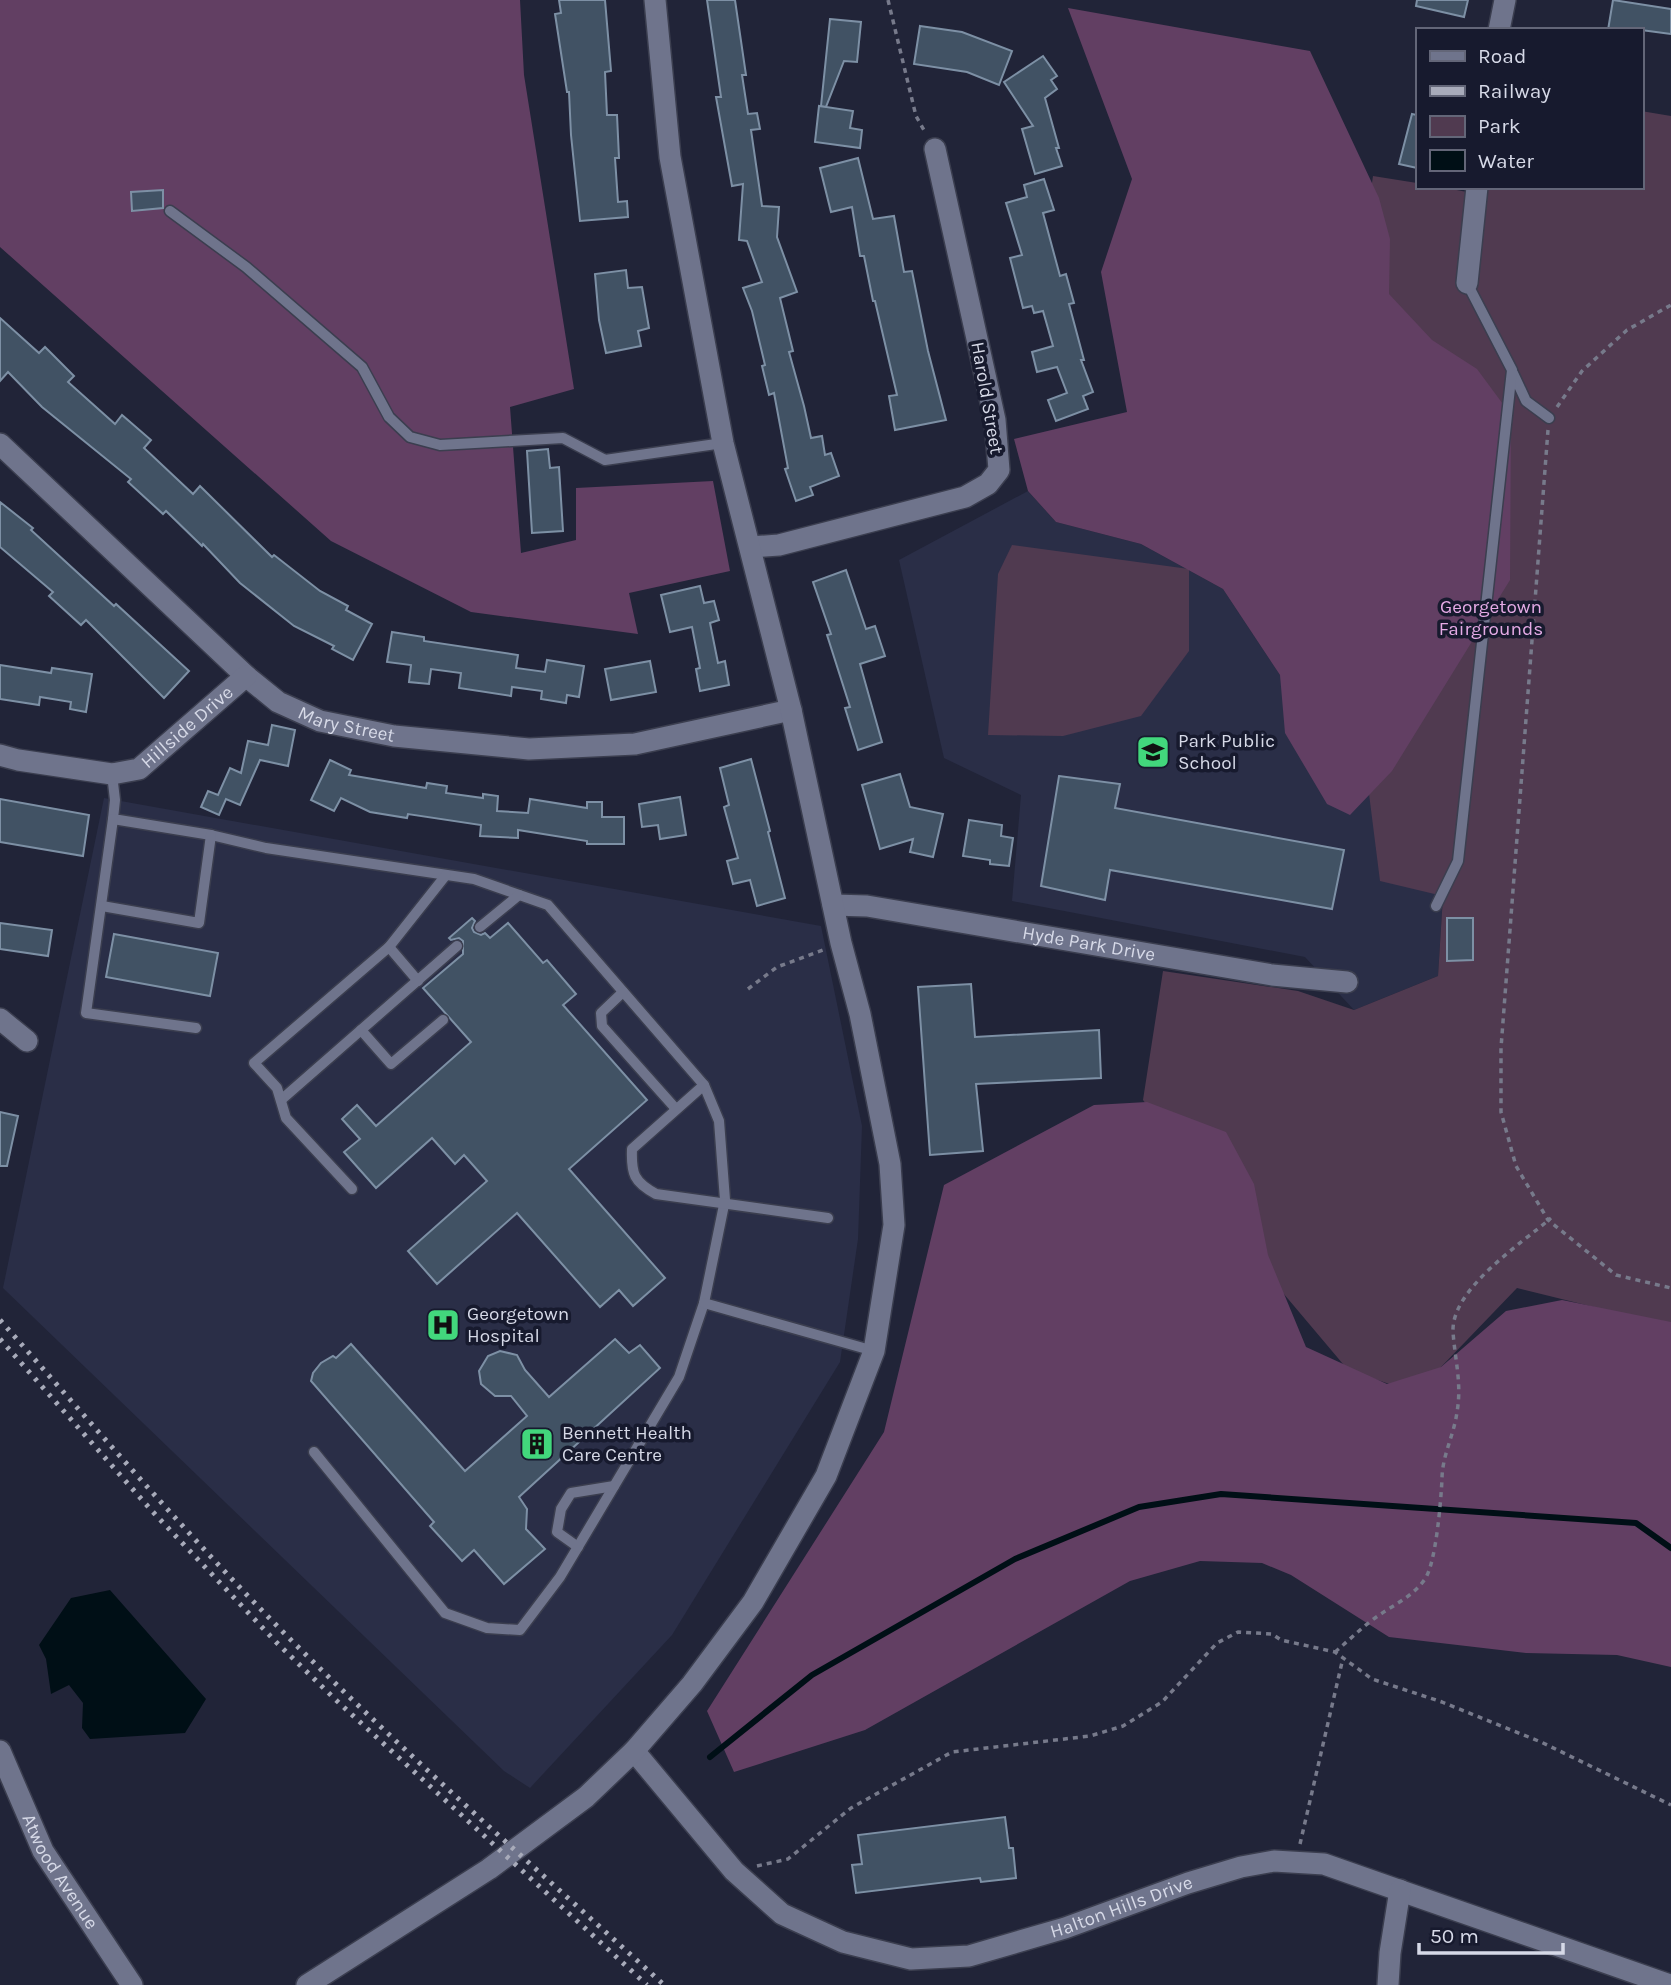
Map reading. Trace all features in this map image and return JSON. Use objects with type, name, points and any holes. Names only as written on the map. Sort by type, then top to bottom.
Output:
[{"type":"street","points":[[307,1985],[489,1869],[586,1797],[634,1751],[692,1684],[753,1602],[826,1476],[874,1351],[894,1225],[890,1164],[860,1014],[841,943],[791,710],[723,443],[670,157],[655,0]]},
{"type":"street","points":[[1499,28],[1504,0]]},
{"type":"street","name":"Harold Street","points":[[750,547],[779,545],[965,497],[988,484],[999,470],[995,420],[935,149]]},
{"type":"street","points":[[1467,283],[1477,189]]},
{"type":"street","name":"Mary Street","points":[[0,444],[246,676],[278,702],[320,721],[394,736],[529,749],[635,744],[791,710]]},
{"type":"street","name":"Hillside Drive","points":[[0,755],[112,774],[139,769],[246,676]]},
{"type":"street","name":"Hyde Park Drive","points":[[833,905],[867,906],[1272,975],[1347,982]]},
{"type":"street","points":[[0,1019],[27,1041]]},
{"type":"street","name":"Atwood Avenue","points":[[0,1751],[43,1851],[132,1985]]},
{"type":"street","name":"Halton Hills Drive","points":[[634,1751],[734,1871],[782,1914],[843,1942],[911,1959],[969,1956],[1065,1927],[1188,1883],[1241,1867],[1274,1861],[1324,1864],[1670,1985]]},
{"type":"street","points":[[1388,1985],[1400,1890]]},
{"type":"lane","points":[[170,211],[246,267],[362,367],[389,417],[410,437],[440,445],[563,438],[605,460],[723,443]]},
{"type":"lane","points":[[1467,283],[1526,401],[1549,418]]},
{"type":"lane","points":[[1436,906],[1458,861],[1512,370]]},
{"type":"lane","points":[[112,774],[115,800],[113,819],[86,1013],[196,1028]]},
{"type":"lane","points":[[113,819],[211,835],[266,848],[474,879],[548,905],[704,1086],[719,1121],[724,1205],[704,1303],[679,1377],[560,1577],[520,1630],[488,1628],[445,1612],[314,1452]]},
{"type":"lane","points":[[102,906],[199,923],[211,835]]},
{"type":"lane","points":[[352,1189],[286,1118],[277,1088],[254,1063],[389,947],[446,875]]},
{"type":"lane","points":[[480,927],[519,895]]},
{"type":"lane","points":[[281,1100],[457,946]]},
{"type":"lane","points":[[389,947],[418,981]]},
{"type":"lane","points":[[623,992],[601,1013],[602,1026],[676,1110]]},
{"type":"lane","points":[[361,1030],[391,1064],[443,1020]]},
{"type":"lane","points":[[704,1086],[632,1149],[631,1169],[641,1186],[656,1194],[828,1218]]},
{"type":"lane","points":[[704,1303],[874,1351]]},
{"type":"lane","points":[[578,1547],[557,1532],[561,1509],[571,1493],[614,1486]]},
{"type":"path","points":[[888,0],[916,116],[935,149]]},
{"type":"path","points":[[1671,305],[1627,330],[1581,371],[1549,418],[1501,1048],[1502,1112],[1516,1166],[1550,1219],[1616,1275],[1671,1287]]},
{"type":"path","points":[[748,989],[777,967],[841,943]]},
{"type":"path","points":[[1335,1652],[1372,1620],[1413,1594],[1427,1576],[1441,1510],[1442,1470],[1457,1412],[1460,1377],[1453,1330],[1455,1318],[1465,1297],[1489,1270],[1550,1219]]},
{"type":"path","points":[[734,1871],[788,1859],[851,1808],[953,1752],[1090,1736],[1123,1726],[1162,1702],[1217,1643],[1237,1632],[1272,1634],[1281,1640],[1335,1652],[1372,1679],[1442,1702],[1541,1742],[1671,1805]]},
{"type":"path","points":[[1296,1862],[1343,1658]]},
{"type":"shaded area","points":[[0,0],[520,0],[524,75],[574,389],[510,407],[521,553],[576,540],[576,488],[713,481],[730,571],[629,593],[638,634],[471,612],[331,541],[0,247]]},
{"type":"shaded area","points":[[1068,8],[1310,51],[1379,198],[1390,239],[1389,294],[1432,340],[1477,369],[1511,415],[1510,580],[1392,771],[1350,815],[1327,804],[1285,733],[1280,675],[1223,589],[1141,544],[1056,522],[1028,491],[1014,439],[1127,412],[1101,272],[1132,179]]},
{"type":"shaded area","name":"Park Public School","points":[[1028,491],[1056,522],[1141,544],[1223,589],[1280,675],[1363,746],[1443,896],[1438,976],[1354,1010],[1305,957],[1012,901],[1021,795],[944,758],[899,560]]},
{"type":"shaded area","name":"Georgetown Hospital","points":[[104,798],[821,926],[862,1126],[858,1239],[840,1362],[672,1635],[530,1788],[504,1771],[3,1288]]},
{"type":"shaded area","points":[[1147,1102],[1226,1132],[1254,1184],[1268,1255],[1306,1347],[1387,1384],[1441,1367],[1506,1311],[1562,1300],[1671,1322],[1671,1667],[1617,1655],[1526,1653],[1389,1637],[1291,1575],[1262,1563],[1200,1561],[1130,1581],[865,1730],[734,1772],[707,1711],[884,1432],[944,1185],[1094,1105]]},
{"type":"green space","name":"Georgetown Fairgrounds","points":[[1643,111],[1671,116],[1671,1326],[1517,1288],[1416,1393],[1348,1370],[1278,1287],[1234,1217],[1143,1100],[1163,971],[1298,991],[1354,1010],[1438,976],[1443,896],[1380,881],[1363,746],[1293,729],[1373,176],[1416,183],[1416,189],[1467,192],[1468,189],[1643,189]]},
{"type":"green space","points":[[1012,545],[1189,569],[1189,651],[1141,716],[1063,736],[988,735],[998,574]]},
{"type":"water","points":[[110,1590],[206,1699],[185,1733],[90,1739],[82,1728],[83,1703],[69,1685],[51,1694],[46,1659],[39,1645],[71,1598]]},
{"type":"building","points":[[559,0],[605,0],[611,71],[605,72],[607,115],[617,115],[619,158],[615,158],[618,202],[627,201],[628,217],[580,221],[569,92],[555,14],[561,13]]},
{"type":"building","points":[[707,0],[735,0],[746,75],[742,75],[748,114],[757,113],[760,129],[751,130],[762,206],[779,207],[777,237],[797,292],[780,298],[793,351],[789,352],[811,438],[822,436],[825,455],[831,453],[839,476],[810,487],[813,495],[796,501],[785,469],[788,468],[774,393],[769,395],[752,311],[743,288],[762,282],[747,241],[739,240],[743,184],[732,186],[716,97],[721,97]]},
{"type":"building","points":[[1417,0],[1468,0],[1464,17],[1416,6]]},
{"type":"building","points":[[1613,0],[1671,9],[1671,34],[1643,30],[1643,28],[1608,28]]},
{"type":"building","points":[[830,19],[861,22],[857,62],[844,61],[826,107],[821,106]]},
{"type":"building","points":[[920,26],[962,32],[1012,51],[999,85],[967,72],[914,64]]},
{"type":"building","points":[[1043,56],[1057,76],[1051,80],[1057,89],[1045,98],[1062,166],[1035,174],[1022,129],[1033,126],[1004,82]]},
{"type":"building","points":[[819,106],[853,111],[850,128],[862,130],[860,148],[815,142]]},
{"type":"building","points":[[1412,114],[1416,115],[1416,168],[1399,164]]},
{"type":"building","points":[[858,158],[873,219],[894,216],[904,272],[912,271],[928,351],[946,420],[895,430],[889,396],[897,395],[864,256],[860,256],[852,207],[831,212],[820,168]]},
{"type":"building","points":[[1044,179],[1054,210],[1043,213],[1060,276],[1066,274],[1074,303],[1069,304],[1084,360],[1081,360],[1093,392],[1083,396],[1088,409],[1056,421],[1048,400],[1067,393],[1057,367],[1037,372],[1032,352],[1053,346],[1043,311],[1034,313],[1032,306],[1023,308],[1010,258],[1022,255],[1006,203],[1027,197],[1024,185]]},
{"type":"building","points":[[163,190],[163,208],[132,211],[131,192]]},
{"type":"building","points":[[626,270],[628,288],[642,287],[649,328],[638,331],[641,346],[606,353],[599,320],[595,274]]},
{"type":"building","points":[[0,318],[39,353],[45,347],[74,376],[68,382],[115,424],[122,415],[151,440],[144,448],[193,494],[200,486],[272,557],[274,555],[320,591],[348,606],[346,610],[372,624],[353,660],[332,649],[334,646],[294,626],[240,583],[203,544],[202,546],[166,511],[163,514],[128,482],[131,479],[42,407],[8,372],[0,381]]},
{"type":"building","points":[[548,449],[550,468],[559,467],[563,531],[532,533],[527,451]]},
{"type":"building","points":[[0,502],[33,528],[31,530],[189,671],[164,698],[86,620],[81,625],[49,596],[53,592],[0,547]]},
{"type":"building","points":[[846,570],[866,629],[875,626],[885,656],[860,664],[882,742],[858,750],[845,708],[850,707],[827,635],[831,634],[813,582]]},
{"type":"building","points":[[700,586],[704,603],[714,601],[719,620],[710,623],[718,663],[725,661],[729,685],[700,691],[696,669],[700,668],[692,627],[670,632],[661,595]]},
{"type":"building","points":[[392,632],[424,637],[424,641],[518,655],[516,668],[545,672],[547,660],[584,666],[579,697],[567,695],[566,703],[541,699],[542,691],[512,687],[511,696],[459,688],[461,673],[431,669],[429,684],[409,682],[411,665],[387,662]]},
{"type":"building","points":[[650,661],[656,692],[611,700],[605,669]]},
{"type":"building","points":[[0,665],[51,673],[52,668],[92,674],[86,712],[70,709],[71,702],[40,697],[39,705],[0,699]]},
{"type":"building","points":[[272,725],[295,730],[288,766],[260,760],[240,805],[226,799],[219,815],[201,807],[208,791],[218,795],[230,768],[241,773],[248,741],[268,745]]},
{"type":"building","points":[[751,759],[785,898],[757,906],[750,880],[733,884],[727,861],[738,858],[724,807],[729,805],[720,768]]},
{"type":"building","points":[[330,760],[351,770],[349,775],[426,788],[427,783],[447,786],[446,793],[483,798],[483,794],[498,796],[497,811],[528,813],[530,799],[587,808],[587,802],[602,802],[602,817],[624,817],[624,844],[587,844],[587,841],[518,830],[518,838],[480,836],[481,825],[408,814],[407,818],[370,812],[341,798],[334,811],[311,800]]},
{"type":"building","points":[[900,774],[910,807],[943,814],[933,857],[910,852],[913,839],[880,849],[862,785]]},
{"type":"building","points":[[1059,776],[1120,784],[1115,808],[1344,850],[1332,909],[1110,870],[1105,900],[1041,886]]},
{"type":"building","points":[[680,797],[686,835],[660,839],[658,825],[642,827],[639,804]]},
{"type":"building","points":[[0,799],[89,815],[83,856],[0,842]]},
{"type":"building","points":[[969,820],[1002,825],[1001,836],[1013,838],[1009,866],[963,856]]},
{"type":"building","points":[[472,918],[475,921],[472,928],[474,932],[481,935],[485,933],[490,938],[508,923],[543,963],[547,960],[576,994],[563,1005],[647,1100],[569,1169],[665,1278],[633,1306],[619,1290],[600,1307],[517,1213],[437,1284],[408,1251],[487,1181],[464,1155],[455,1164],[432,1138],[376,1188],[344,1152],[360,1139],[342,1119],[357,1105],[376,1126],[471,1042],[423,988],[463,954],[463,941],[449,938]]},
{"type":"building","points":[[1447,918],[1473,918],[1473,960],[1447,961]]},
{"type":"building","points":[[0,923],[52,930],[48,956],[0,949]]},
{"type":"building","points":[[114,934],[218,953],[210,996],[106,977]]},
{"type":"building","points":[[971,984],[975,1037],[1099,1030],[1101,1078],[976,1084],[983,1151],[930,1155],[918,987]]},
{"type":"building","points":[[0,1112],[18,1116],[7,1166],[0,1166]]},
{"type":"building","name":"Bennett Health Care Centre","points":[[615,1339],[629,1353],[640,1345],[660,1368],[519,1497],[527,1509],[526,1529],[545,1549],[504,1584],[474,1550],[462,1561],[430,1526],[434,1522],[311,1381],[313,1373],[321,1363],[333,1356],[336,1358],[351,1344],[465,1471],[527,1416],[511,1396],[495,1396],[481,1384],[479,1371],[488,1356],[500,1351],[517,1355],[525,1370],[549,1397]]},
{"type":"building","points":[[1005,1817],[1009,1848],[1013,1848],[1016,1878],[981,1882],[980,1878],[856,1893],[852,1865],[862,1864],[858,1835]]},
{"type":"waterway","points":[[710,1757],[812,1675],[1015,1559],[1139,1507],[1221,1494],[1636,1523],[1671,1548]]},
{"type":"railway","points":[[0,1320],[175,1518],[284,1633],[424,1767],[664,1985]]},
{"type":"railway","points":[[0,1339],[152,1511],[276,1642],[647,1985]]},
{"type":"place","name":"Park Public School","points":[[1153,752]]},
{"type":"place","name":"Georgetown Hospital","points":[[443,1325]]},
{"type":"place","name":"Bennett Health Care Centre","points":[[537,1444]]}]
